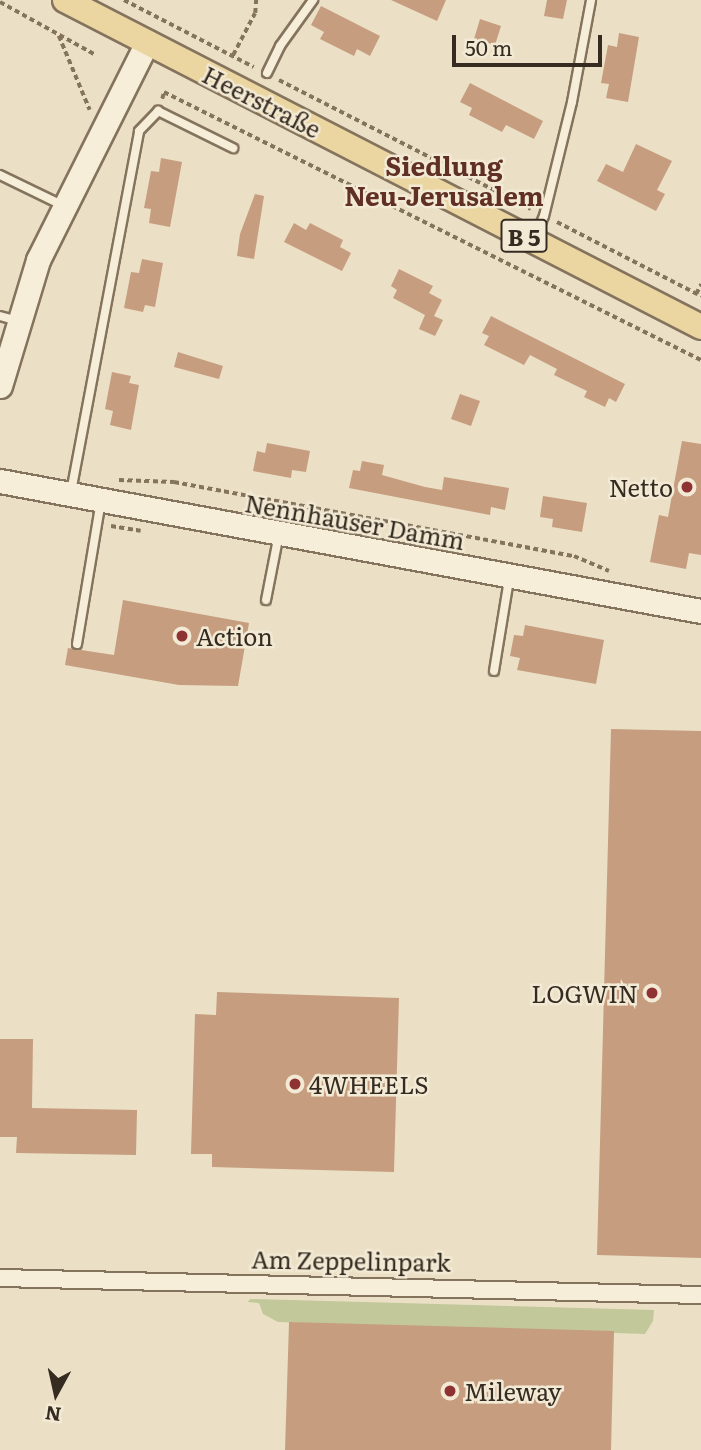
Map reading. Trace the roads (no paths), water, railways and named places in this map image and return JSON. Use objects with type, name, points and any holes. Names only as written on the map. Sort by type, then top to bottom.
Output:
[{"type":"main road","name":"Heerstraße","points":[[65,0],[701,327]]},
{"type":"main road","points":[[0,386],[10,319],[147,42]]},
{"type":"main road","name":"Nennhauser Damm","points":[[0,481],[701,611]]},
{"type":"street","name":"Am Zeppelinpark","points":[[0,1278],[701,1295]]},
{"type":"lane","points":[[267,73],[280,46],[313,0]]},
{"type":"lane","points":[[534,241],[544,216],[592,0]]},
{"type":"lane","points":[[71,495],[139,131],[158,111],[233,148]]},
{"type":"lane","points":[[0,175],[64,206]]},
{"type":"lane","points":[[76,644],[101,501]]},
{"type":"lane","points":[[267,600],[279,533]]},
{"type":"lane","points":[[494,671],[510,576]]},
{"type":"place","name":"Netto","points":[[687,487]]},
{"type":"place","name":"Action","points":[[182,636]]},
{"type":"place","name":"LOGWIN","points":[[652,993]]},
{"type":"place","name":"4WHEELS","points":[[295,1084]]},
{"type":"place","name":"Mileway","points":[[450,1391]]},
{"type":"district","name":"Siedlung Neu-Jerusalem","points":[[444,180]]}]
